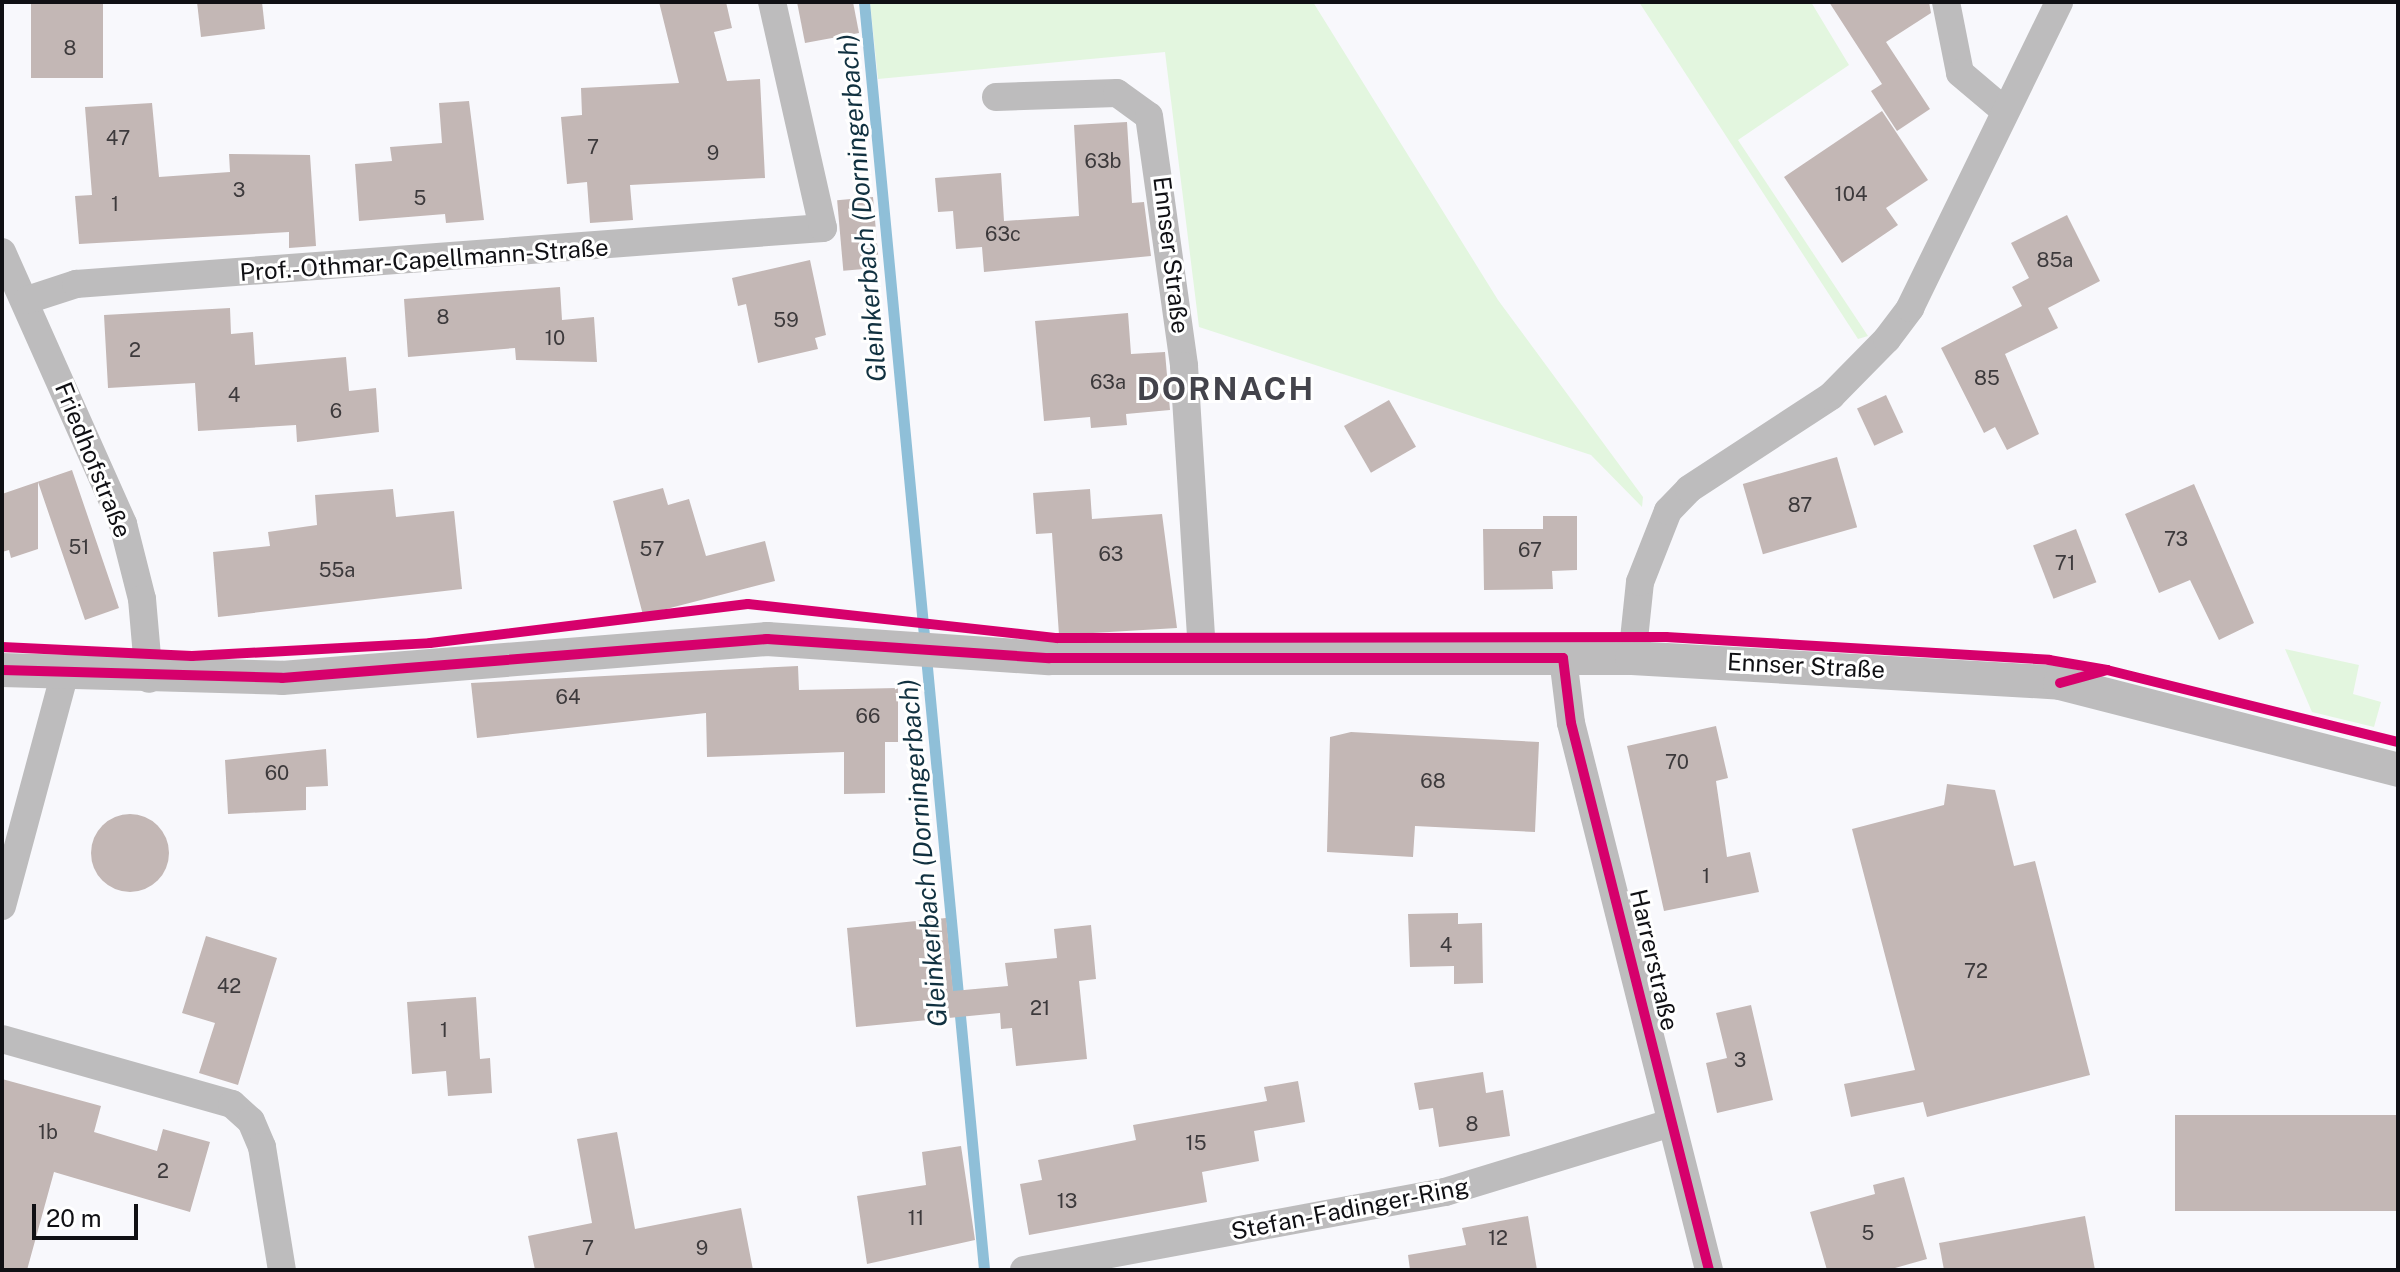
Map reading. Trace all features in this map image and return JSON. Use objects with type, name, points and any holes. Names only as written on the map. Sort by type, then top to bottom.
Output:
[{"type":"street","name":"Prof.-Othmar-Capellmann-Straße","points":[[27,300],[76,284],[823,228],[772,2]]},
{"type":"street","points":[[1946,2],[1960,73],[2005,111]]},
{"type":"street","points":[[1632,658],[1640,582],[1668,511],[1689,489],[1831,396],[1887,339],[1910,308],[2059,2]]},
{"type":"street","name":"Ennser Straße","points":[[996,97],[1117,93],[1149,116],[1184,366],[1202,653]]},
{"type":"street","name":"Friedhofstraße","points":[[2,252],[27,300],[123,524],[142,599],[149,679]]},
{"type":"street","name":"Ennser Straße","points":[[2,670],[149,679],[337,675],[668,642],[767,639],[948,653],[1632,658],[2060,683],[2398,770]]},
{"type":"street","name":"Harrerstraße","points":[[1563,658],[1571,723],[1709,1270]]},
{"type":"street","points":[[2,906],[64,676]]},
{"type":"street","points":[[2,1039],[232,1104],[251,1121],[262,1147],[282,1270]]},
{"type":"street","name":"Stefan-Fadinger-Ring","points":[[1024,1270],[1445,1192],[1671,1123]]},
{"type":"green space","points":[[870,2],[1313,2],[1498,300],[1643,497],[1642,507],[1591,455],[1199,327],[1165,52],[878,79]]},
{"type":"green space","points":[[1639,2],[1811,2],[1849,65],[1738,140],[1868,336],[1858,339]]},
{"type":"green space","points":[[2285,649],[2359,665],[2353,694],[2381,702],[2374,727],[2312,712]]},
{"type":"building","points":[[31,2],[103,2],[103,78],[31,78]]},
{"type":"building","points":[[197,2],[262,2],[265,29],[201,37]]},
{"type":"building","points":[[659,2],[726,2],[732,28],[714,32],[727,81],[760,79],[765,178],[630,185],[633,220],[590,223],[587,182],[567,184],[561,117],[582,115],[581,88],[679,83]]},
{"type":"building","points":[[797,2],[853,2],[859,33],[805,43]]},
{"type":"building","points":[[1829,2],[1929,2],[1931,13],[1886,42],[1930,109],[1897,131],[1871,91],[1882,84]]},
{"type":"building","points":[[469,101],[484,220],[446,223],[445,214],[359,221],[355,164],[392,161],[390,147],[442,143],[439,103]]},
{"type":"building","points":[[152,103],[159,177],[230,172],[229,154],[310,155],[316,246],[289,248],[289,232],[79,244],[75,196],[92,195],[85,107]]},
{"type":"building","points":[[1882,111],[1928,180],[1886,208],[1898,225],[1842,263],[1784,177]]},
{"type":"building","points":[[1127,122],[1132,203],[1144,202],[1151,256],[984,272],[982,247],[956,249],[953,211],[938,212],[935,178],[1001,173],[1004,221],[1079,216],[1074,125]]},
{"type":"building","points":[[873,197],[879,268],[843,271],[837,200]]},
{"type":"building","points":[[2067,215],[2100,281],[2048,308],[2058,328],[2005,354],[2039,434],[2007,450],[1995,427],[1984,433],[1941,348],[2022,306],[2012,287],[2029,278],[2011,243]]},
{"type":"building","points":[[810,260],[826,335],[815,338],[818,349],[758,363],[746,304],[738,306],[732,278]]},
{"type":"building","points":[[560,287],[562,320],[594,317],[597,362],[516,360],[515,348],[408,357],[404,299]]},
{"type":"building","points":[[230,308],[231,334],[253,332],[255,365],[346,357],[349,391],[376,388],[379,432],[297,442],[296,425],[198,431],[195,383],[108,388],[104,315]]},
{"type":"building","points":[[1128,313],[1131,354],[1165,352],[1170,410],[1126,414],[1127,425],[1091,428],[1090,417],[1044,421],[1035,321]]},
{"type":"building","points":[[1886,395],[1903,432],[1874,446],[1857,409]]},
{"type":"building","points":[[1389,400],[1416,447],[1371,473],[1344,426]]},
{"type":"building","points":[[1837,457],[1857,527],[1763,554],[1743,484]]},
{"type":"building","points":[[72,470],[119,608],[85,620],[38,482],[38,549],[11,558],[9,550],[2,552],[2,494]]},
{"type":"building","points":[[2194,484],[2254,623],[2219,640],[2190,580],[2159,593],[2125,514]]},
{"type":"building","points":[[663,488],[668,505],[689,499],[706,556],[765,541],[775,581],[643,615],[613,501]]},
{"type":"building","points":[[393,489],[396,517],[454,511],[462,589],[218,617],[213,552],[270,546],[268,532],[317,525],[315,495]]},
{"type":"building","points":[[1090,489],[1092,519],[1162,514],[1177,628],[1059,635],[1052,533],[1036,534],[1033,493]]},
{"type":"building","points":[[1543,516],[1577,516],[1577,570],[1552,571],[1553,589],[1484,590],[1483,529],[1543,529]]},
{"type":"building","points":[[2076,529],[2096,582],[2053,599],[2033,545]]},
{"type":"building","points":[[798,666],[799,690],[898,688],[898,742],[885,742],[885,793],[844,794],[844,752],[707,757],[706,713],[477,738],[471,683]]},
{"type":"building","points":[[1716,726],[1728,778],[1716,781],[1727,857],[1750,852],[1759,892],[1664,911],[1627,746]]},
{"type":"building","points":[[1351,732],[1539,742],[1535,832],[1415,826],[1413,857],[1327,852],[1330,737]]},
{"type":"building","points":[[326,749],[328,786],[306,787],[306,810],[228,814],[225,760]]},
{"type":"building","points":[[1947,784],[1995,790],[2014,866],[2035,861],[2090,1075],[1927,1117],[1923,1102],[1851,1117],[1844,1084],[1915,1070],[1852,829],[1944,805]]},
{"type":"building","points":[[130,814],[145,817],[158,825],[166,838],[169,853],[166,868],[158,881],[145,889],[130,892],[115,889],[102,881],[94,868],[91,853],[94,838],[102,825],[115,817]]},
{"type":"building","points":[[1458,913],[1458,924],[1482,923],[1483,983],[1454,984],[1454,966],[1410,967],[1408,914]]},
{"type":"building","points":[[946,918],[953,991],[1008,986],[1005,963],[1057,958],[1054,929],[1091,925],[1096,979],[1079,981],[1087,1059],[1016,1066],[1012,1028],[1001,1029],[1000,1013],[856,1027],[847,928]]},
{"type":"building","points":[[206,936],[277,958],[238,1085],[199,1073],[215,1023],[182,1013]]},
{"type":"building","points":[[476,997],[480,1059],[490,1058],[492,1093],[448,1096],[446,1071],[412,1074],[407,1002]]},
{"type":"building","points":[[1751,1005],[1773,1100],[1717,1113],[1706,1063],[1727,1058],[1716,1013]]},
{"type":"building","points":[[1483,1072],[1486,1093],[1503,1090],[1510,1136],[1439,1147],[1433,1108],[1419,1110],[1414,1083]]},
{"type":"building","points":[[2,1079],[101,1106],[94,1132],[157,1151],[163,1129],[210,1142],[190,1212],[54,1172],[27,1270],[2,1270]]},
{"type":"building","points":[[1298,1081],[1305,1122],[1254,1131],[1259,1161],[1202,1172],[1207,1202],[1029,1235],[1020,1184],[1042,1180],[1038,1160],[1136,1140],[1133,1125],[1267,1101],[1264,1087]]},
{"type":"building","points":[[2175,1115],[2398,1115],[2398,1211],[2175,1211]]},
{"type":"building","points":[[617,1132],[635,1229],[741,1208],[753,1270],[535,1270],[528,1236],[592,1223],[577,1139]]},
{"type":"building","points":[[961,1146],[975,1240],[867,1264],[857,1196],[926,1185],[922,1152]]},
{"type":"building","points":[[1904,1177],[1927,1259],[1888,1270],[1827,1270],[1810,1212],[1875,1194],[1873,1185]]},
{"type":"building","points":[[1528,1216],[1537,1270],[1410,1270],[1408,1255],[1466,1245],[1462,1228]]},
{"type":"building","points":[[2085,1216],[2095,1270],[1944,1270],[1939,1243]]},
{"type":"waterway","name":"Gleinkerbach (Dorningerbach)","points":[[864,2],[984,1270]]},
{"type":"cycle path","points":[[2,647],[192,656],[430,643],[748,604],[1057,638],[1666,637],[2049,660],[2107,670]]},
{"type":"cycle path","points":[[2,670],[282,678],[767,639],[1049,658],[1563,658],[1571,723],[1709,1270]]},
{"type":"cycle path","points":[[2060,683],[2107,670],[2398,742]]},
{"type":"district","name":"DORNACH","points":[[1226,389]]}]
